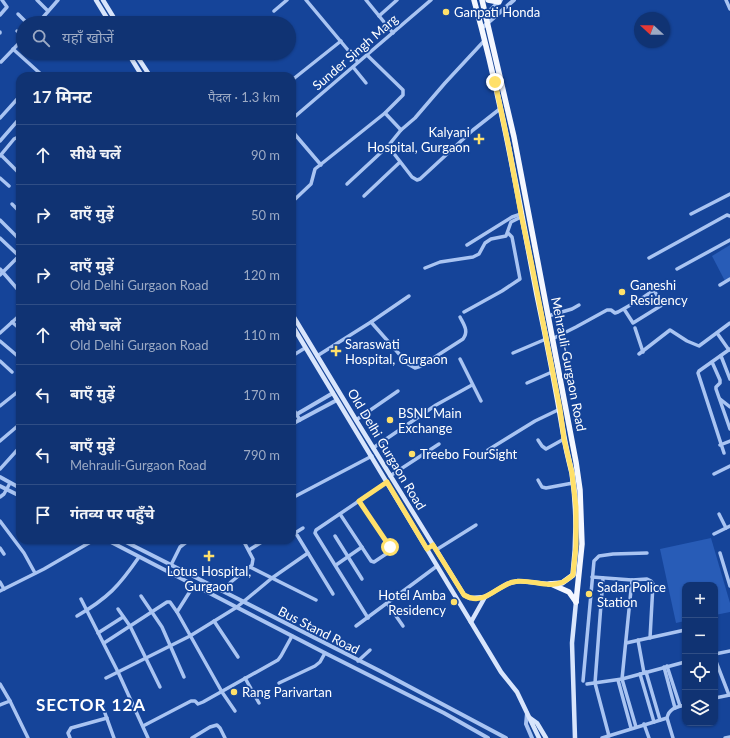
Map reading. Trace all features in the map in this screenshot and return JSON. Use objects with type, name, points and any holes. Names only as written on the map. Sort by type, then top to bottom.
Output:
[{"type":"main road","points":[[96,0],[106,16]]},
{"type":"main road","points":[[103,0],[113,16]]},
{"type":"main road","name":"Mehrauli-Gurgaon Road","points":[[474,0],[501,108],[549,339],[569,424],[580,490],[582,544],[572,643],[575,738]]},
{"type":"main road","name":"Mehrauli-Gurgaon Road","points":[[482,0],[515,145],[522,213],[548,316],[549,339]]},
{"type":"main road","points":[[488,0],[500,1]]},
{"type":"main road","points":[[132,60],[140,72]]},
{"type":"main road","points":[[140,61],[147,72]]},
{"type":"main road","name":"Old Delhi Gurgaon Road","points":[[296,321],[464,595],[470,598],[485,597]]},
{"type":"main road","name":"Old Delhi Gurgaon Road","points":[[296,332],[501,672],[513,686],[530,718]]},
{"type":"main road","name":"Mehrauli-Gurgaon Road","points":[[549,584],[562,582],[573,575],[576,546],[576,507],[560,409],[552,372],[554,362]]},
{"type":"main road","points":[[427,549],[433,545]]},
{"type":"main road","points":[[471,622],[485,597],[513,582],[549,584],[569,592],[576,602]]},
{"type":"main road","points":[[530,718],[539,738]]},
{"type":"main road","points":[[530,718],[537,723],[546,738]]},
{"type":"street","points":[[0,16],[7,7],[2,0]]},
{"type":"street","points":[[37,0],[48,11]]},
{"type":"street","points":[[44,16],[58,0]]},
{"type":"street","points":[[274,11],[287,0]]},
{"type":"street","points":[[306,0],[358,62]]},
{"type":"street","points":[[366,0],[393,33]]},
{"type":"street","points":[[379,16],[397,0]]},
{"type":"street","name":"Sunder Singh Marg","points":[[296,116],[431,0]]},
{"type":"street","points":[[482,28],[514,0]]},
{"type":"street","points":[[726,0],[730,9]]},
{"type":"street","points":[[479,18],[486,14],[500,1]]},
{"type":"street","points":[[296,77],[341,41]]},
{"type":"street","points":[[347,184],[388,146],[401,130],[415,118],[444,83],[484,42]]},
{"type":"street","points":[[1,62],[16,47]]},
{"type":"street","points":[[296,198],[311,184],[315,170],[385,113],[403,95],[403,90],[367,55]]},
{"type":"street","points":[[26,60],[39,72]]},
{"type":"street","points":[[135,64],[140,61]]},
{"type":"street","points":[[353,67],[366,83]]},
{"type":"street","points":[[0,118],[16,101]]},
{"type":"street","points":[[388,146],[412,177],[417,180],[420,179],[473,130],[501,108]]},
{"type":"street","points":[[385,113],[401,130]]},
{"type":"street","points":[[0,141],[16,123]]},
{"type":"street","points":[[296,136],[321,165]]},
{"type":"street","points":[[16,138],[0,155],[16,170]]},
{"type":"street","points":[[364,196],[400,162]]},
{"type":"street","points":[[0,178],[9,186]]},
{"type":"street","points":[[691,214],[730,194]]},
{"type":"street","points":[[12,204],[16,208]]},
{"type":"street","points":[[464,312],[519,281],[512,237],[508,233],[508,227],[511,222],[522,213]]},
{"type":"street","points":[[467,246],[512,217],[522,213]]},
{"type":"street","points":[[649,258],[727,215],[730,216]]},
{"type":"street","points":[[0,220],[16,236]]},
{"type":"street","points":[[426,268],[440,262],[473,257],[479,254],[486,243],[491,239],[506,236],[508,233]]},
{"type":"street","points":[[0,238],[16,252]]},
{"type":"street","points":[[677,269],[730,240]]},
{"type":"street","points":[[16,258],[1,272],[16,288]]},
{"type":"street","points":[[720,285],[730,281]]},
{"type":"street","points":[[513,353],[576,328],[607,310],[616,313],[654,290],[662,305],[633,323],[624,309]]},
{"type":"street","points":[[317,356],[409,296]]},
{"type":"street","points":[[548,316],[572,309],[579,305]]},
{"type":"street","points":[[371,322],[408,364],[414,368],[421,366],[463,339],[466,335],[466,330],[460,317]]},
{"type":"street","points":[[0,333],[16,318]]},
{"type":"street","points":[[12,322],[16,326]]},
{"type":"street","points":[[635,328],[641,353],[670,330],[687,341],[700,346],[730,323]]},
{"type":"street","points":[[717,334],[729,350],[699,371],[698,375],[720,445],[724,453]]},
{"type":"street","points":[[0,341],[16,355]]},
{"type":"street","points":[[296,354],[305,348]]},
{"type":"street","points":[[721,356],[730,379]]},
{"type":"street","points":[[460,359],[481,401]]},
{"type":"street","points":[[0,361],[12,372]]},
{"type":"street","points":[[712,362],[720,380],[720,383],[716,388],[730,429]]},
{"type":"street","points":[[527,383],[552,372]]},
{"type":"street","points":[[373,448],[436,405],[472,384]]},
{"type":"street","points":[[356,420],[398,391]]},
{"type":"street","points":[[0,406],[16,393]]},
{"type":"street","points":[[296,415],[334,393]]},
{"type":"street","points":[[720,399],[730,407]]},
{"type":"street","points":[[296,422],[337,400]]},
{"type":"street","points":[[488,450],[535,421],[560,409]]},
{"type":"street","points":[[296,417],[300,420]]},
{"type":"street","points":[[0,441],[16,427]]},
{"type":"street","points":[[538,440],[542,446],[546,448],[564,439]]},
{"type":"street","points":[[720,445],[730,441]]},
{"type":"street","points":[[390,476],[439,444]]},
{"type":"street","points":[[0,469],[16,451]]},
{"type":"street","points":[[296,496],[376,453]]},
{"type":"street","points":[[714,474],[730,466]]},
{"type":"street","points":[[0,477],[16,485]]},
{"type":"street","points":[[538,480],[542,487],[546,488],[573,483]]},
{"type":"street","points":[[368,618],[315,533],[316,530],[387,482]]},
{"type":"street","points":[[0,497],[4,494],[10,483]]},
{"type":"street","points":[[0,486],[16,494]]},
{"type":"street","points":[[340,514],[373,562],[389,552],[389,545],[359,501]]},
{"type":"street","points":[[719,514],[730,532]]},
{"type":"street","points":[[0,521],[16,543]]},
{"type":"street","points":[[436,550],[476,525]]},
{"type":"street","points":[[714,534],[728,527]]},
{"type":"street","points":[[296,532],[303,528]]},
{"type":"street","points":[[296,536],[333,594]]},
{"type":"street","points":[[335,536],[349,556],[362,579]]},
{"type":"street","points":[[17,544],[34,573]]},
{"type":"street","points":[[0,582],[2,590],[44,569],[87,544]]},
{"type":"street","name":"Bus Stand Road","points":[[115,544],[444,713],[488,738]]},
{"type":"street","name":"Bus Stand Road","points":[[130,544],[380,671],[506,738]]},
{"type":"street","points":[[171,565],[180,547],[184,544]]},
{"type":"street","points":[[222,591],[250,567],[253,562],[245,544]]},
{"type":"street","points":[[249,550],[259,544]]},
{"type":"street","points":[[336,565],[362,547]]},
{"type":"street","points":[[0,548],[4,554]]},
{"type":"street","points":[[106,678],[190,636],[236,607],[272,578],[308,553]]},
{"type":"street","points":[[583,681],[594,561],[599,556],[647,553]]},
{"type":"street","points":[[720,553],[730,586]]},
{"type":"street","points":[[77,616],[108,596],[125,578],[139,557]]},
{"type":"street","points":[[356,626],[437,566]]},
{"type":"street","points":[[250,567],[316,600]]},
{"type":"street","points":[[592,577],[632,580],[647,579],[651,581],[653,584],[650,638]]},
{"type":"street","points":[[603,578],[595,683],[609,736]]},
{"type":"street","points":[[632,580],[622,679],[636,727]]},
{"type":"street","points":[[177,612],[194,585]]},
{"type":"street","points":[[140,596],[162,627],[184,676]]},
{"type":"street","points":[[80,599],[104,643],[148,738]]},
{"type":"street","points":[[104,643],[152,611],[167,602],[170,602],[222,692],[235,711]]},
{"type":"street","points":[[388,603],[403,626]]},
{"type":"street","points":[[118,609],[130,626],[160,687]]},
{"type":"street","points":[[98,633],[123,617]]},
{"type":"street","points":[[214,621],[238,657]]},
{"type":"street","points":[[626,642],[682,631]]},
{"type":"street","points":[[142,726],[191,701],[200,704],[280,658],[292,636]]},
{"type":"street","points":[[638,640],[654,722]]},
{"type":"street","points":[[358,661],[370,650]]},
{"type":"street","points":[[718,653],[730,651]]},
{"type":"street","points":[[279,683],[314,666],[320,662],[325,653]]},
{"type":"street","points":[[587,684],[618,680],[682,663]]},
{"type":"street","points":[[665,667],[680,706],[668,714],[667,718],[672,738]]},
{"type":"street","points":[[665,667],[675,708]]},
{"type":"street","points":[[718,667],[729,695],[718,697]]},
{"type":"street","points":[[375,678],[380,671]]},
{"type":"street","points":[[644,673],[660,720]]},
{"type":"street","points":[[245,678],[259,703]]},
{"type":"street","points":[[618,680],[631,728]]},
{"type":"street","points":[[0,684],[28,738]]},
{"type":"street","points":[[0,705],[10,701]]},
{"type":"street","points":[[102,705],[114,738]]},
{"type":"street","points":[[527,713],[526,724],[532,738]]},
{"type":"street","points":[[70,738],[68,733],[71,728],[107,718]]},
{"type":"street","points":[[602,738],[667,718]]},
{"type":"street","points":[[644,724],[649,738]]},
{"type":"street","points":[[192,738],[210,727],[217,725],[225,738]]},
{"type":"street","points":[[725,738],[730,737]]},
{"type":"shaded area","points":[[730,245],[730,278],[725,281],[712,256]]},
{"type":"shaded area","points":[[711,538],[730,603],[730,612],[718,614],[718,582],[682,582],[682,622],[676,623],[660,549]]},
{"type":"place","name":"Ganpati Honda","points":[[446,12]]},
{"type":"place","name":"Kalyani Hospital, Gurgaon","points":[[479,139]]},
{"type":"place","name":"Ganeshi Residency","points":[[622,292]]},
{"type":"place","name":"Saraswati Hospital, Gurgaon","points":[[336,351]]},
{"type":"place","name":"BSNL Main Exchange","points":[[390,420]]},
{"type":"place","name":"Treebo FourSight","points":[[412,454]]},
{"type":"place","name":"Lotus Hospital, Gurgaon","points":[[209,556]]},
{"type":"place","name":"Sadar Police Station","points":[[589,594]]},
{"type":"place","name":"Hotel Amba Residency","points":[[454,602]]},
{"type":"place","name":"Rang Parivartan","points":[[234,692]]},
{"type":"district","name":"SECTOR 12A","points":[[91,704]]},
{"type":"route","points":[[390,547],[359,501],[387,482],[427,549],[433,545],[464,595],[470,598],[485,597],[513,582],[518,581],[549,584],[562,582],[573,575],[576,546],[576,507],[572,473],[564,439],[560,409],[495,82]]}]
